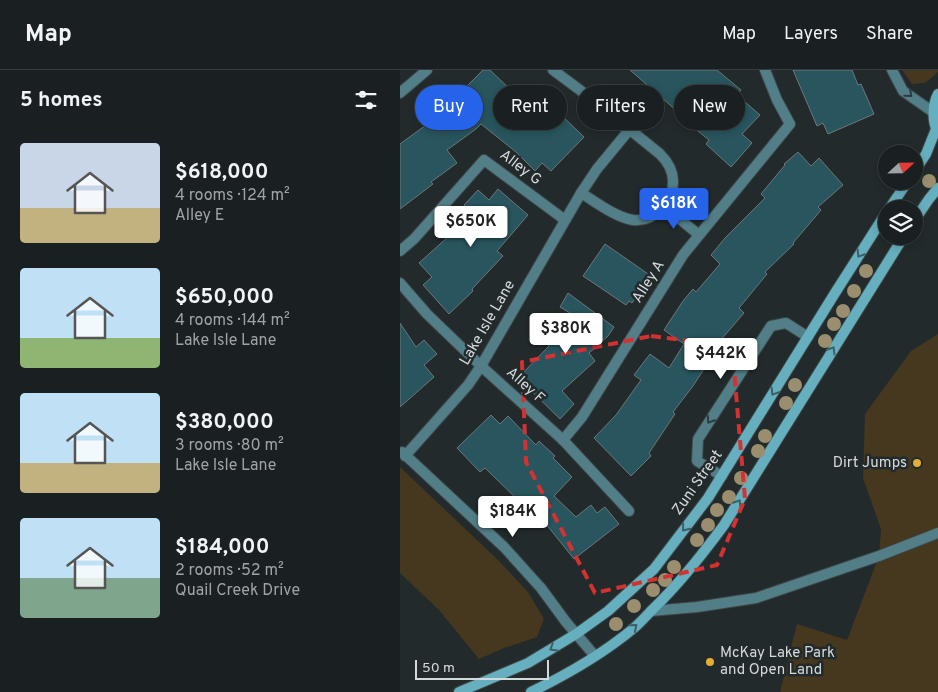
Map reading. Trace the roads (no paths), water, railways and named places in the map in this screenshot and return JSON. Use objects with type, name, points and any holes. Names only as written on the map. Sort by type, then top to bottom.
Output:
[{"type":"main road","points":[[923,158],[937,131],[933,112],[938,94]]},
{"type":"main road","points":[[923,208],[938,188]]},
{"type":"main road","name":"Zuni Street","points":[[459,692],[528,663],[576,634],[608,611],[654,569],[708,498],[878,226]]},
{"type":"main road","points":[[531,692],[573,670],[635,628],[672,591],[700,558],[724,525],[898,245]]},
{"type":"street","points":[[400,93],[427,70]]},
{"type":"street","points":[[553,70],[577,88]]},
{"type":"street","name":"Alley A","points":[[563,440],[582,417],[683,255],[790,124],[777,100],[765,70]]},
{"type":"street","points":[[892,70],[903,91],[933,112]]},
{"type":"street","name":"Lake Isle Lane","points":[[403,453],[468,385],[481,366],[581,193],[597,169],[629,130]]},
{"type":"street","points":[[581,193],[622,218],[635,220],[648,218],[659,212],[664,206],[671,195],[673,182],[670,169],[665,159],[631,130]]},
{"type":"street","name":"Alley G","points":[[400,251],[414,239],[484,160],[565,220]]},
{"type":"street","points":[[664,206],[699,234]]},
{"type":"street","name":"Alley F","points":[[400,283],[427,314],[563,440],[630,512]]},
{"type":"street","points":[[722,476],[697,461],[698,439],[771,326],[786,323],[808,337]]},
{"type":"street","points":[[403,453],[504,547],[541,588],[566,622],[595,656]]},
{"type":"street","points":[[651,611],[697,607],[756,598],[880,556],[938,533]]},
{"type":"place","name":"Dirt Jumps","points":[[917,463]]},
{"type":"place","name":"McKay Lake Park and Open Land","points":[[710,662]]}]
